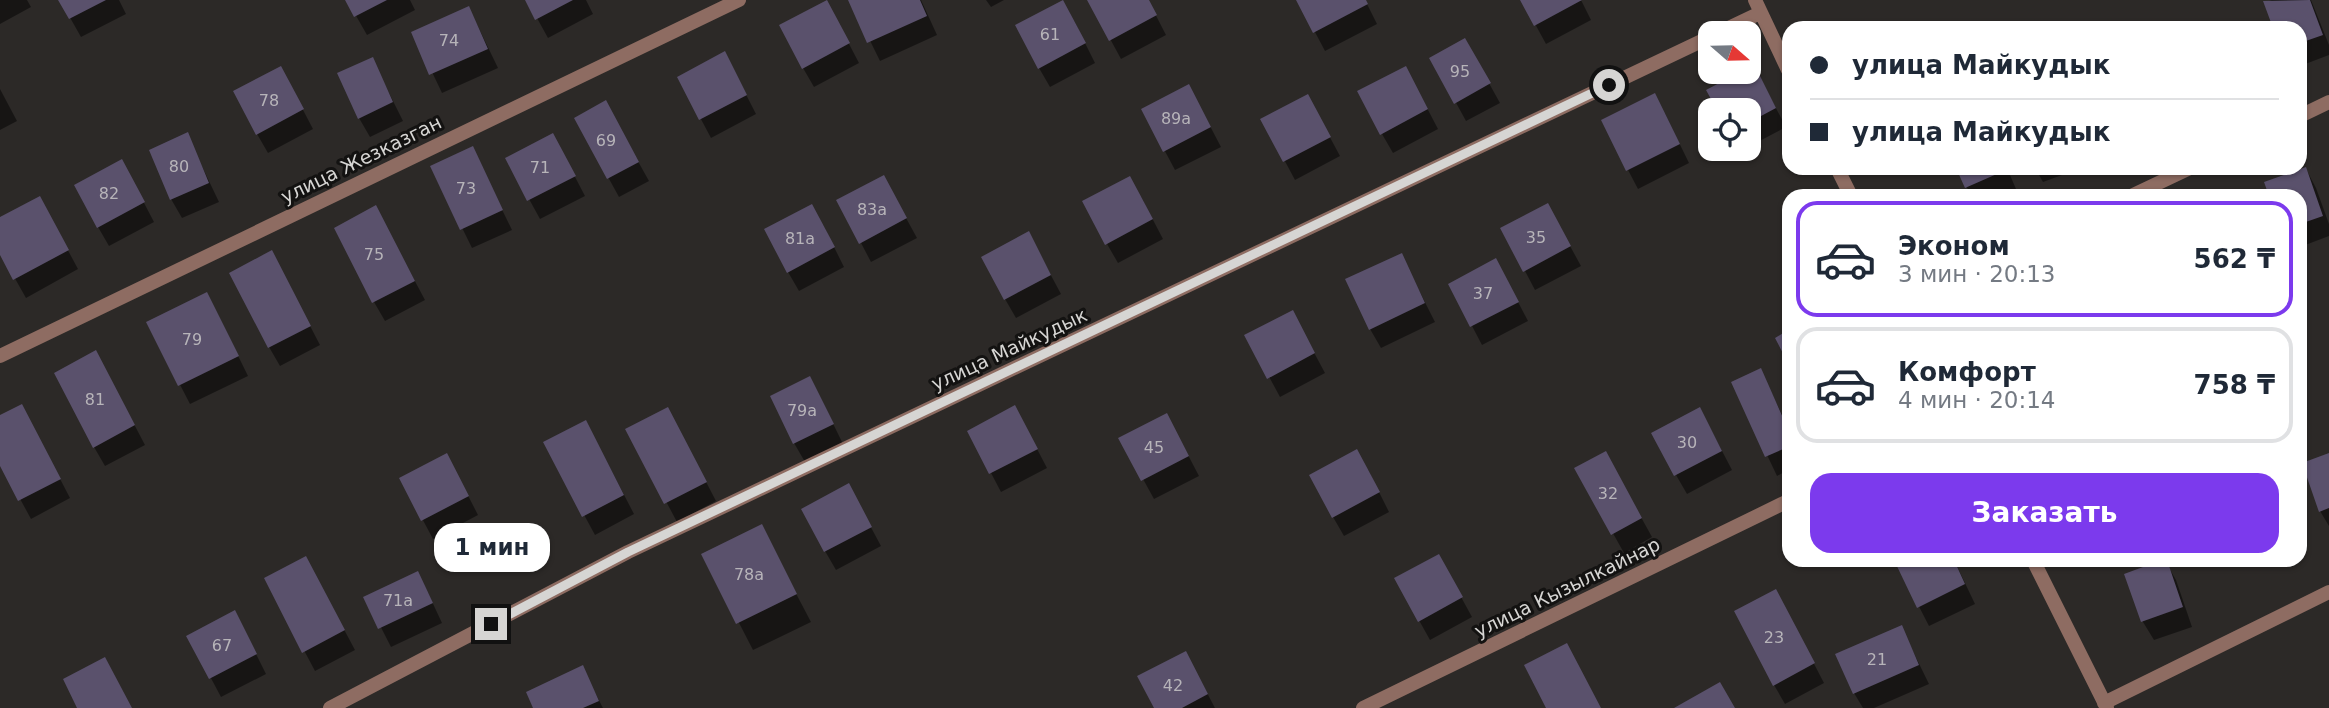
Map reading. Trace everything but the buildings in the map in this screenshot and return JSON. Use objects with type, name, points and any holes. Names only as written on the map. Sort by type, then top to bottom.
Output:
[{"type":"street","name":"улица Жезказган","points":[[0,356],[739,0]]},
{"type":"street","points":[[1736,21],[1758,7],[1782,57]]},
{"type":"street","name":"улица Майкудык","points":[[330,708],[628,552],[1698,43]]},
{"type":"street","points":[[2307,113],[2329,102]]},
{"type":"street","points":[[2146,189],[2175,175]]},
{"type":"street","name":"улица Кызылкайнар","points":[[1363,708],[1782,504]]},
{"type":"street","points":[[2036,567],[2105,705],[2329,592]]},
{"type":"route","points":[[491,624],[628,552],[1609,85]]}]
